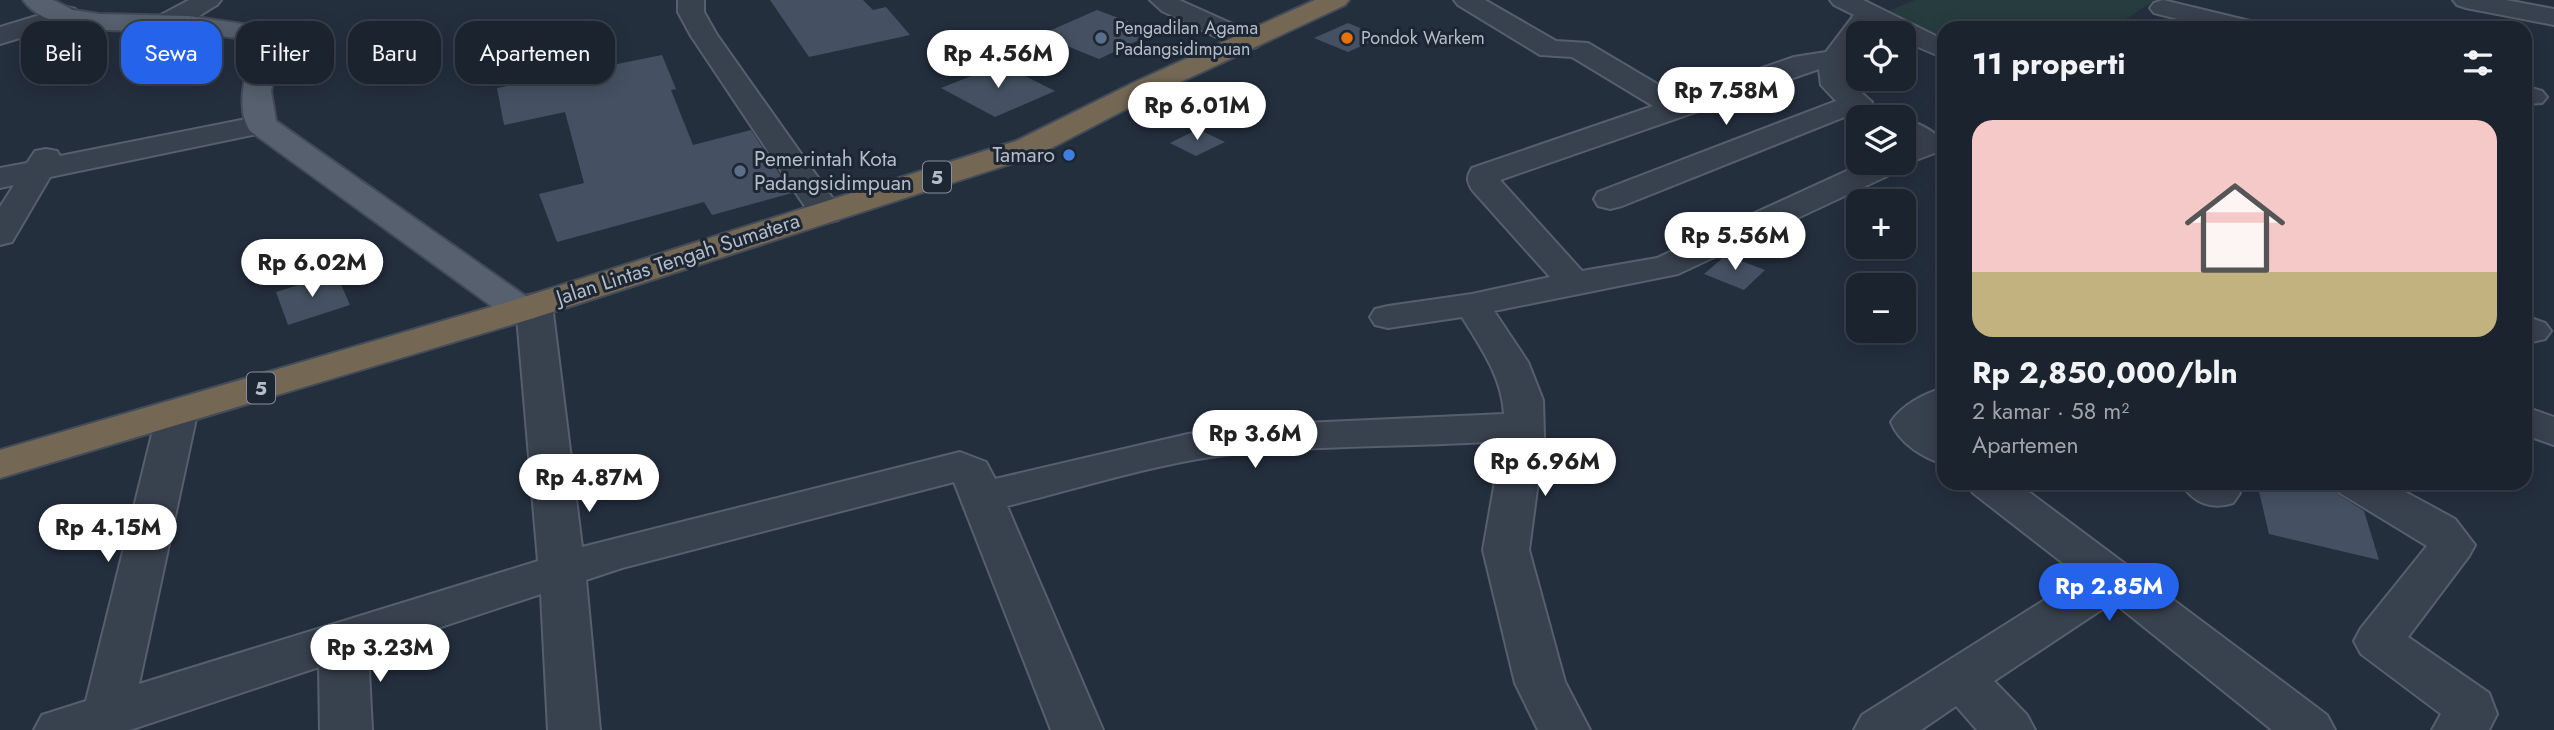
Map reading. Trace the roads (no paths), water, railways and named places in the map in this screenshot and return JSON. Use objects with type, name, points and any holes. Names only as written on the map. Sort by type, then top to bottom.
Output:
[{"type":"highway","name":"Jalan Lintas Tengah Sumatera","points":[[0,464],[177,414],[527,307],[1027,148],[1336,0]]},
{"type":"main road","points":[[36,0],[46,8],[66,15],[121,22]]},
{"type":"main road","points":[[222,29],[253,33],[265,50],[257,91],[261,125],[527,307]]},
{"type":"street","points":[[170,21],[208,0]]},
{"type":"street","points":[[691,0],[691,12],[705,36],[826,213]]},
{"type":"street","points":[[1163,0],[1247,41]]},
{"type":"street","points":[[1467,0],[1550,49],[1578,49],[1676,107]]},
{"type":"street","points":[[2466,0],[2554,17]]},
{"type":"street","points":[[1862,105],[1832,81],[1830,75],[1856,7],[1937,47]]},
{"type":"street","points":[[2162,10],[2213,21]]},
{"type":"street","points":[[0,36],[66,15]]},
{"type":"street","points":[[1573,284],[1543,246],[1484,184],[1483,175],[1804,63],[1835,60]]},
{"type":"street","points":[[1610,199],[1857,102]]},
{"type":"street","points":[[0,178],[36,173],[261,125]]},
{"type":"street","points":[[0,158],[48,152],[0,235]]},
{"type":"street","points":[[1388,317],[1472,305],[1666,267],[1863,175]]},
{"type":"street","points":[[1472,305],[1517,383],[1523,399],[1524,426],[1506,550],[1540,684],[1564,730]]},
{"type":"street","points":[[527,307],[562,570],[575,730]]},
{"type":"street","points":[[1937,405],[1911,422],[1913,427],[1937,445]]},
{"type":"street","points":[[106,722],[177,414]]},
{"type":"street","points":[[2532,423],[2554,432]]},
{"type":"street","points":[[981,497],[1188,448],[1239,440],[1308,434],[1422,433],[1524,426]]},
{"type":"street","points":[[60,730],[106,722],[343,640],[616,553],[953,467],[969,469],[1077,730]]},
{"type":"street","points":[[1997,490],[2309,730]]},
{"type":"street","points":[[2368,490],[2439,530],[2453,545],[2378,641],[2471,708],[2472,714],[2458,730]]},
{"type":"street","points":[[1880,730],[2114,578]]},
{"type":"street","points":[[343,640],[346,730]]},
{"type":"street","points":[[1961,679],[2009,730]]},
{"type":"place","name":"Pengadilan Agama Padangsidimpuan","points":[[1101,38]]},
{"type":"place","name":"Pondok Warkem","points":[[1347,38]]},
{"type":"place","name":"Tamaro","points":[[1069,155]]},
{"type":"place","name":"Pemerintah Kota Padangsidimpuan","points":[[740,171]]}]
